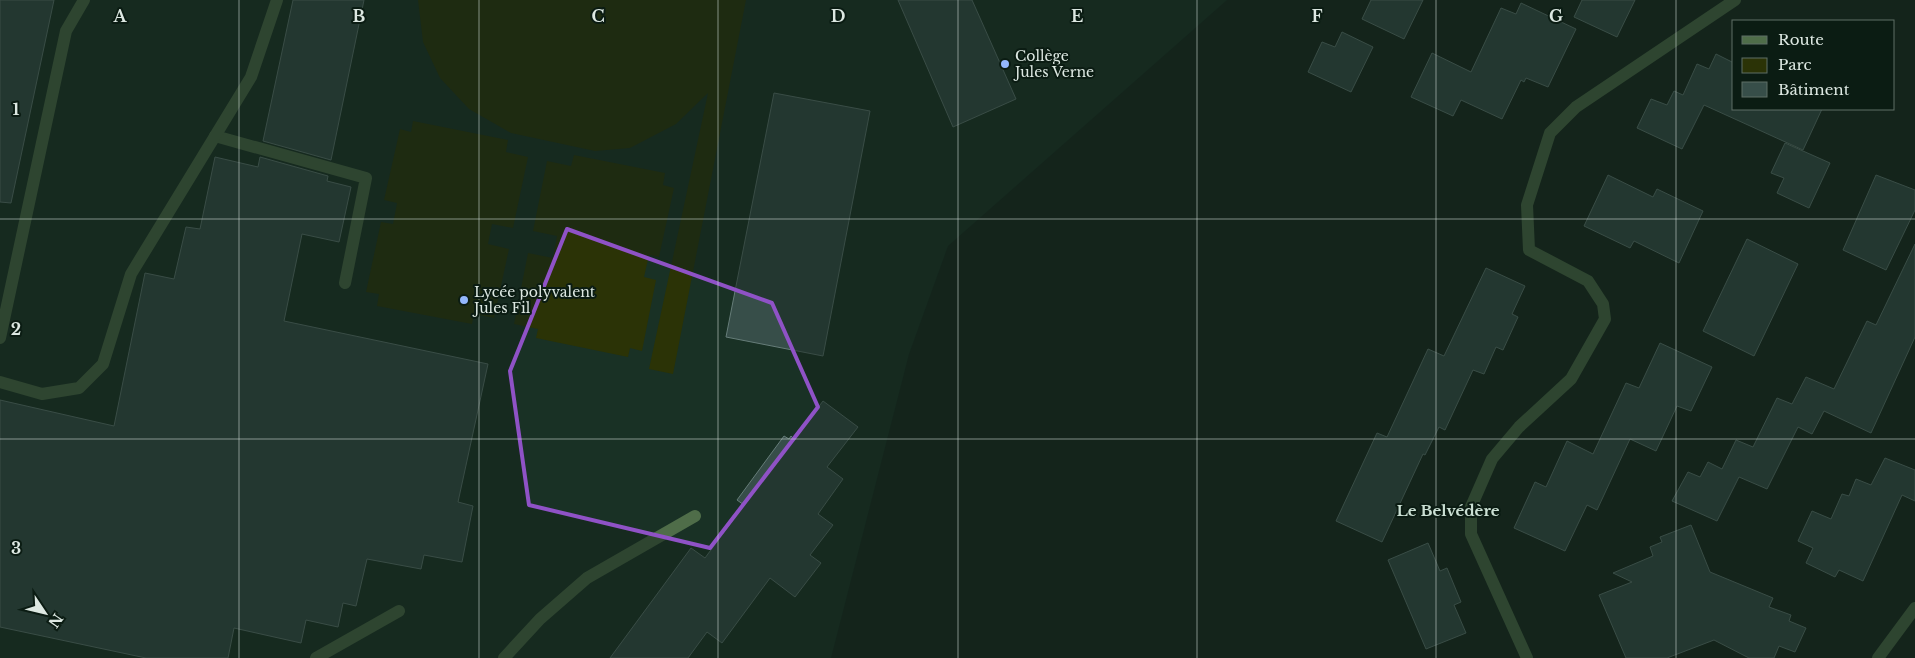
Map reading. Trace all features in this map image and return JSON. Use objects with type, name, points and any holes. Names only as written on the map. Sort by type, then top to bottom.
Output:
[{"type":"street","points":[[0,338],[66,31],[84,0]]},
{"type":"street","points":[[0,382],[42,394],[79,388],[103,364],[131,274],[251,77],[277,0]]},
{"type":"street","points":[[1527,658],[1471,534],[1471,506],[1492,459],[1518,427],[1571,379],[1605,319],[1603,304],[1588,281],[1529,250],[1527,205],[1550,133],[1576,107],[1735,0]]},
{"type":"street","points":[[215,136],[366,178],[345,283]]},
{"type":"street","points":[[504,658],[540,619],[587,578],[695,516]]},
{"type":"street","points":[[1878,658],[1915,608]]},
{"type":"street","points":[[316,658],[399,611]]},
{"type":"highlighted area","points":[[567,229],[772,303],[818,407],[710,548],[529,505],[510,371]]},
{"type":"shaded area","name":"Lycée polyvalent Jules Fil","points":[[0,0],[1227,0],[948,246],[909,354],[831,658],[0,658]]},
{"type":"green space","points":[[418,0],[746,0],[673,374],[649,369],[708,93],[676,124],[630,148],[595,151],[511,133],[469,109],[440,78],[423,42]]},
{"type":"green space","points":[[413,121],[508,140],[506,152],[528,157],[513,228],[492,224],[488,244],[509,249],[494,318],[474,314],[472,324],[377,306],[379,294],[366,292],[381,222],[393,224],[397,203],[384,200],[400,129],[411,132]]},
{"type":"green space","points":[[574,155],[665,173],[663,185],[674,188],[659,257],[649,255],[644,277],[656,280],[642,351],[630,348],[628,357],[536,338],[538,329],[514,324],[528,253],[553,258],[557,236],[533,231],[547,161],[571,166]]},
{"type":"building","points":[[0,0],[54,0],[11,203],[0,202]]},
{"type":"building","points":[[293,0],[364,0],[331,160],[263,141]]},
{"type":"building","points":[[898,0],[972,0],[1016,99],[953,127]]},
{"type":"building","points":[[1371,0],[1423,0],[1404,39],[1362,19]]},
{"type":"building","points":[[1582,0],[1635,0],[1617,37],[1574,17]]},
{"type":"building","points":[[1521,3],[1576,29],[1548,87],[1526,78],[1524,82],[1521,80],[1502,119],[1461,100],[1453,116],[1411,97],[1432,53],[1471,72],[1501,8],[1516,14]]},
{"type":"building","points":[[1342,32],[1373,47],[1351,92],[1308,72],[1322,42],[1335,47]]},
{"type":"building","points":[[1716,54],[1732,62],[1732,110],[1822,110],[1803,150],[1704,105],[1682,149],[1637,128],[1651,99],[1667,105],[1674,91],[1683,95],[1697,64],[1709,69]]},
{"type":"building","points":[[774,93],[870,111],[823,356],[726,337]]},
{"type":"building","points":[[1785,143],[1830,163],[1809,208],[1777,193],[1784,178],[1771,173]]},
{"type":"building","points":[[215,157],[258,167],[260,157],[328,176],[327,181],[351,187],[339,242],[302,234],[284,321],[488,364],[458,502],[473,506],[462,562],[424,555],[421,569],[367,559],[356,606],[343,603],[338,627],[306,620],[301,643],[234,628],[228,658],[146,658],[0,627],[0,400],[114,426],[145,273],[174,279],[186,227],[200,229]]},
{"type":"building","points":[[1608,175],[1653,197],[1657,189],[1703,211],[1679,263],[1634,241],[1630,248],[1584,226]]},
{"type":"building","points":[[1876,175],[1915,190],[1915,210],[1886,270],[1843,250]]},
{"type":"building","points":[[1747,239],[1798,264],[1754,356],[1703,331]]},
{"type":"building","points":[[1915,244],[1915,337],[1871,433],[1824,411],[1812,434],[1798,427],[1767,489],[1739,477],[1717,521],[1672,501],[1688,472],[1700,477],[1708,462],[1722,469],[1736,440],[1753,447],[1777,398],[1792,404],[1806,377],[1834,389],[1867,321],[1876,325]]},
{"type":"building","points":[[1486,268],[1525,286],[1512,314],[1518,317],[1503,350],[1496,347],[1484,374],[1473,370],[1445,430],[1439,427],[1425,455],[1423,454],[1382,542],[1336,521],[1377,433],[1387,437],[1428,349],[1444,356]]},
{"type":"building","points":[[1660,343],[1712,367],[1691,411],[1677,406],[1656,451],[1630,439],[1597,510],[1587,505],[1565,551],[1514,528],[1535,482],[1546,487],[1567,441],[1593,454],[1626,383],[1639,388]]},
{"type":"building","points":[[823,401],[858,427],[827,467],[843,479],[818,514],[833,525],[810,555],[821,563],[795,597],[770,578],[722,643],[707,632],[688,658],[610,658],[691,548],[705,558],[744,505],[737,500],[784,436],[789,439],[791,436],[794,439]]},
{"type":"building","points":[[1885,458],[1915,470],[1915,501],[1902,495],[1863,581],[1839,570],[1835,577],[1806,563],[1813,548],[1798,541],[1812,511],[1831,519],[1842,494],[1849,496],[1856,479],[1871,485]]},
{"type":"building","points":[[1691,525],[1710,572],[1773,598],[1769,607],[1791,615],[1789,621],[1806,628],[1795,652],[1779,646],[1774,658],[1749,658],[1714,640],[1667,658],[1626,658],[1599,595],[1632,582],[1613,573],[1653,556],[1650,547],[1662,542],[1660,537]]},
{"type":"building","points":[[1428,543],[1440,571],[1447,568],[1461,602],[1454,605],[1466,633],[1426,649],[1388,560]]},
{"type":"place","name":"Collège Jules Verne","points":[[1005,64]]},
{"type":"place","name":"Lycée polyvalent Jules Fil","points":[[464,300]]},
{"type":"district","name":"Le Belvédère","points":[[1448,510]]}]
